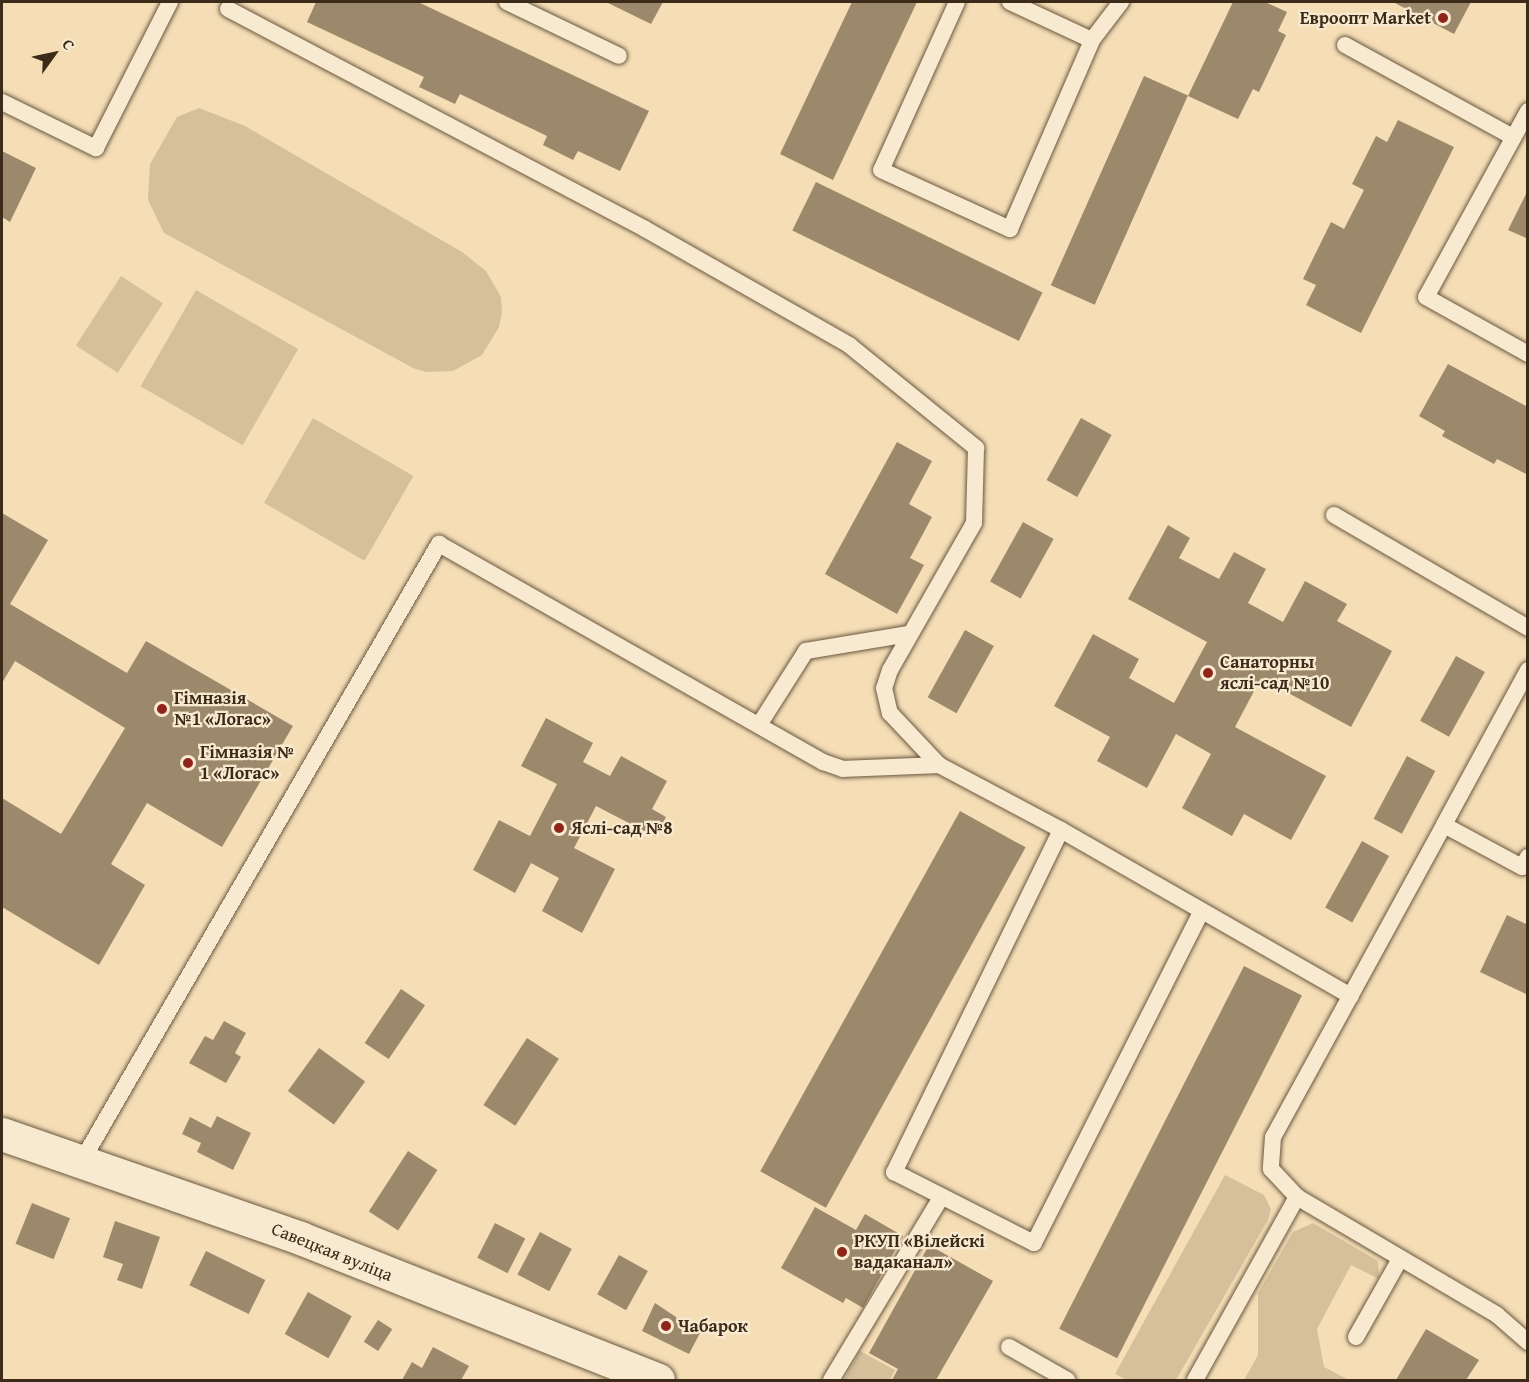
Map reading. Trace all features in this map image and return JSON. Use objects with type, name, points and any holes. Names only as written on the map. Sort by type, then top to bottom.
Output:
[{"type":"street","name":"Савецкая вуліца","points":[[2,1134],[83,1160],[300,1238],[658,1380]]},
{"type":"lane","points":[[2,102],[96,148],[170,2]]},
{"type":"lane","points":[[213,2],[230,5],[645,229],[849,345],[976,448],[974,523],[890,670],[884,688],[885,701],[890,713],[939,765],[1061,830],[1351,996]]},
{"type":"lane","points":[[507,2],[536,8],[619,56]]},
{"type":"lane","points":[[957,2],[882,170],[1010,229],[1092,40],[1121,2]]},
{"type":"lane","points":[[1010,2],[1092,40]]},
{"type":"lane","points":[[1345,45],[1513,137]]},
{"type":"lane","points":[[1527,111],[1426,297],[1527,354]]},
{"type":"lane","points":[[1334,515],[1527,628]]},
{"type":"lane","points":[[83,1160],[439,544],[823,762],[843,769],[939,765]]},
{"type":"lane","points":[[759,725],[806,651],[909,634]]},
{"type":"lane","points":[[1527,670],[1273,1137],[1271,1168],[1297,1197],[1497,1315],[1527,1342]]},
{"type":"lane","points":[[1444,825],[1522,867],[1527,857]]},
{"type":"lane","points":[[1061,830],[894,1172],[940,1199],[1034,1243],[1202,911]]},
{"type":"lane","points":[[1194,1380],[1297,1197]]},
{"type":"lane","points":[[831,1380],[940,1199]]},
{"type":"lane","points":[[1356,1337],[1400,1258]]},
{"type":"lane","points":[[1009,1347],[1067,1380]]},
{"type":"shaded area","points":[[199,108],[245,126],[462,252],[486,271],[501,297],[502,312],[499,327],[482,355],[453,371],[426,372],[413,368],[164,233],[148,200],[150,164],[177,117]]},
{"type":"shaded area","points":[[121,276],[163,303],[118,373],[76,346]]},
{"type":"shaded area","points":[[196,290],[298,349],[243,445],[140,386]]},
{"type":"shaded area","points":[[313,418],[413,476],[364,561],[264,503]]},
{"type":"shaded area","points":[[1225,1175],[1264,1195],[1271,1209],[1268,1220],[1176,1380],[1127,1380],[1115,1374]]},
{"type":"shaded area","points":[[1313,1223],[1378,1261],[1379,1279],[1351,1265],[1317,1329],[1324,1367],[1349,1380],[1244,1380],[1258,1355],[1258,1293],[1293,1232]]},
{"type":"shaded area","points":[[860,1351],[895,1370],[890,1380],[844,1380]]},
{"type":"building","points":[[316,2],[418,2],[649,111],[620,171],[578,151],[573,160],[543,145],[547,136],[460,94],[455,104],[419,87],[424,77],[307,22]]},
{"type":"building","points":[[606,2],[663,2],[651,24]]},
{"type":"building","points":[[852,2],[917,2],[833,180],[780,154]]},
{"type":"building","points":[[1233,2],[1265,2],[1287,12],[1278,31],[1286,35],[1259,92],[1253,89],[1238,119],[1188,96]]},
{"type":"building","name":"Евроопт Market","points":[[1393,2],[1471,2],[1454,34]]},
{"type":"building","points":[[1144,76],[1188,96],[1095,305],[1051,285]]},
{"type":"building","points":[[1398,120],[1454,147],[1361,333],[1306,305],[1316,285],[1303,279],[1331,222],[1344,229],[1364,190],[1352,184],[1376,136],[1387,142]]},
{"type":"building","points":[[2,151],[36,168],[10,222],[2,217]]},
{"type":"building","points":[[816,182],[1042,292],[1019,341],[792,231]]},
{"type":"building","points":[[1528,190],[1528,239],[1508,230]]},
{"type":"building","points":[[1448,364],[1528,407],[1528,475],[1497,459],[1494,464],[1442,436],[1445,431],[1419,416]]},
{"type":"building","points":[[1081,418],[1112,435],[1077,497],[1047,480]]},
{"type":"building","points":[[897,442],[932,461],[909,504],[932,517],[910,558],[924,565],[897,614],[825,574]]},
{"type":"building","name":"Гімназія № 1 «Логас»","points":[[2,513],[48,540],[10,604],[127,673],[146,641],[293,726],[222,847],[147,803],[111,864],[145,885],[99,965],[2,907],[2,798],[61,834],[125,728],[15,661],[2,683]]},
{"type":"building","points":[[1023,522],[1054,539],[1021,598],[990,581]]},
{"type":"building","name":"Санаторны яслі-сад №10","points":[[1168,525],[1190,538],[1179,558],[1219,579],[1234,552],[1266,569],[1248,603],[1283,622],[1305,581],[1347,604],[1337,621],[1392,651],[1351,727],[1261,678],[1235,727],[1326,776],[1291,840],[1244,814],[1232,836],[1182,808],[1211,754],[1176,734],[1147,788],[1097,761],[1110,737],[1054,706],[1093,634],[1139,659],[1129,678],[1174,703],[1207,642],[1128,599]]},
{"type":"building","points":[[965,630],[994,646],[957,713],[928,697]]},
{"type":"building","points":[[1456,656],[1485,672],[1449,737],[1420,721]]},
{"type":"building","name":"Яслі-сад №8","points":[[546,718],[593,743],[583,762],[610,776],[621,756],[667,781],[652,809],[666,817],[656,837],[596,806],[574,848],[615,869],[582,933],[542,911],[559,878],[531,863],[515,893],[473,870],[499,820],[530,836],[557,784],[521,766]]},
{"type":"building","points":[[1407,756],[1435,771],[1402,834],[1374,819]]},
{"type":"building","points":[[960,811],[1026,847],[826,1208],[760,1171]]},
{"type":"building","points":[[1362,841],[1389,856],[1352,923],[1325,907]]},
{"type":"building","points":[[1507,915],[1528,925],[1528,995],[1480,972]]},
{"type":"building","points":[[1244,966],[1302,996],[1117,1358],[1059,1329]]},
{"type":"building","points":[[401,989],[425,1005],[389,1059],[365,1043]]},
{"type":"building","points":[[224,1021],[246,1033],[235,1053],[241,1057],[226,1083],[189,1063],[205,1036],[213,1040]]},
{"type":"building","points":[[527,1038],[559,1059],[515,1126],[483,1105]]},
{"type":"building","points":[[319,1048],[365,1082],[334,1124],[288,1091]]},
{"type":"building","points":[[217,1116],[251,1133],[233,1170],[197,1152],[201,1143],[182,1134],[190,1117],[211,1128]]},
{"type":"building","points":[[408,1151],[437,1170],[398,1230],[369,1211]]},
{"type":"building","points":[[32,1203],[70,1218],[54,1259],[16,1244]]},
{"type":"building","name":"РКУП «Вілейскі вадаканал»","points":[[815,1207],[856,1230],[865,1214],[903,1236],[863,1308],[846,1298],[843,1303],[781,1268]]},
{"type":"building","points":[[115,1221],[160,1237],[142,1289],[117,1280],[123,1264],[103,1257]]},
{"type":"building","points":[[495,1223],[525,1238],[508,1273],[477,1258]]},
{"type":"building","points":[[540,1232],[572,1249],[549,1291],[517,1274]]},
{"type":"building","points":[[929,1245],[993,1281],[936,1380],[892,1380],[898,1369],[869,1353]]},
{"type":"building","points":[[206,1251],[265,1280],[249,1314],[189,1285]]},
{"type":"building","points":[[619,1255],[648,1271],[626,1310],[597,1294]]},
{"type":"building","points":[[308,1292],[352,1316],[328,1358],[285,1334]]},
{"type":"building","name":"Чабарок","points":[[655,1303],[700,1333],[689,1354],[642,1331]]},
{"type":"building","points":[[378,1320],[392,1329],[378,1351],[364,1342]]},
{"type":"building","points":[[1426,1329],[1479,1360],[1466,1380],[1396,1380]]},
{"type":"building","points":[[433,1347],[469,1366],[461,1380],[402,1380],[412,1362],[422,1368]]},
{"type":"place","name":"Евроопт Market","points":[[1443,18]]},
{"type":"place","name":"Санаторны яслі-сад №10","points":[[1208,673]]},
{"type":"place","name":"Гімназія №1 «Логас»","points":[[162,709]]},
{"type":"place","name":"Гімназія № 1 «Логас»","points":[[188,763]]},
{"type":"place","name":"Яслі-сад №8","points":[[559,828]]},
{"type":"place","name":"РКУП «Вілейскі вадаканал»","points":[[842,1252]]},
{"type":"place","name":"Чабарок","points":[[666,1326]]}]
